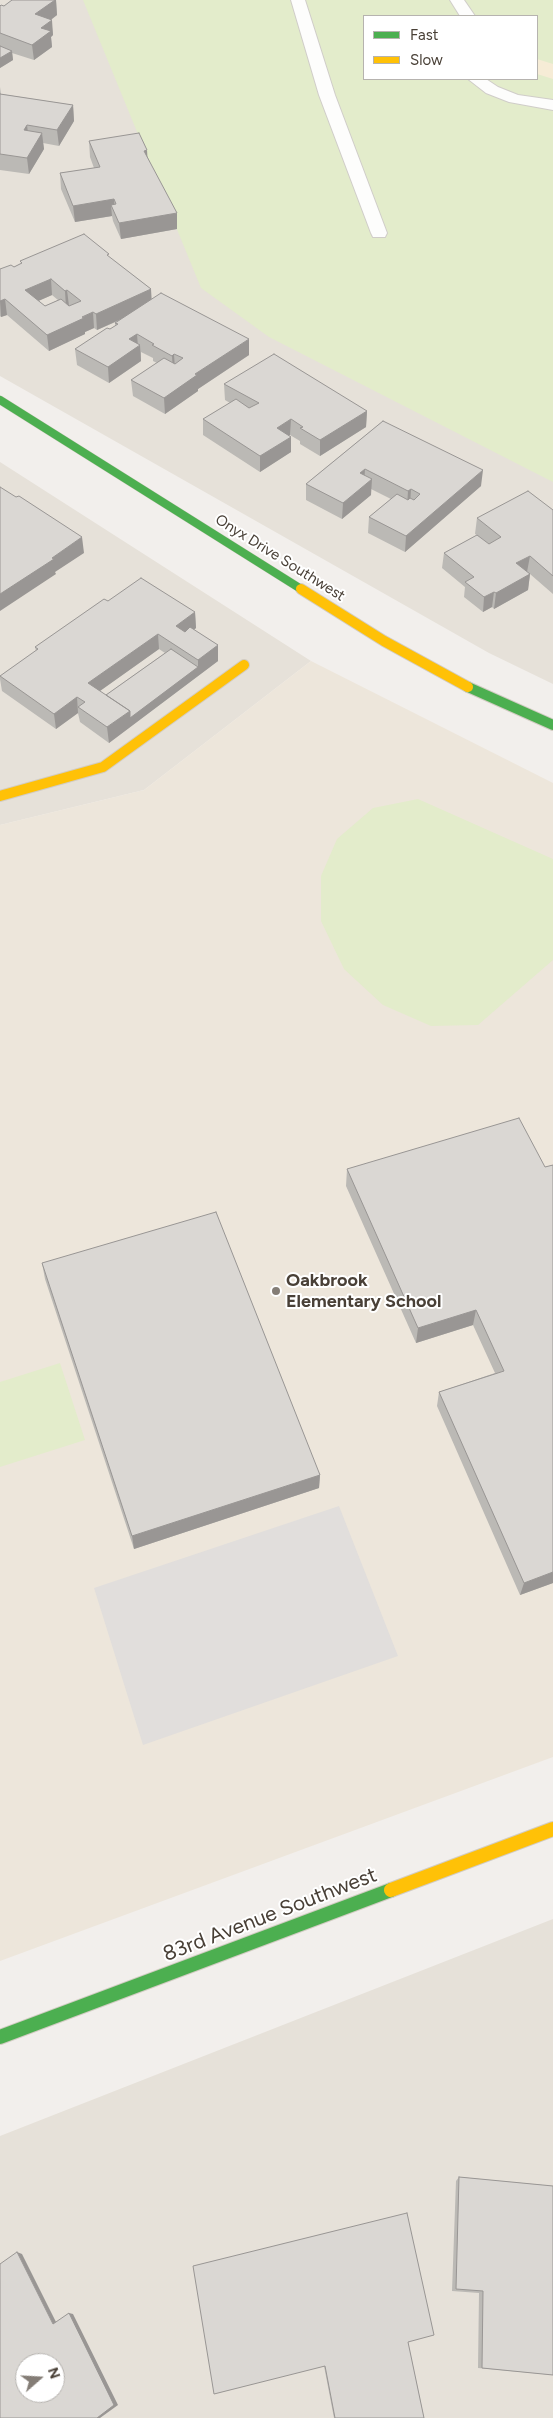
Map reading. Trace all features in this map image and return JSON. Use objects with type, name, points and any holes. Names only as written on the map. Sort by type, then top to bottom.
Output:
[{"type":"street","name":"Onyx Drive Southwest","points":[[0,400],[384,641],[475,691],[553,725]]},
{"type":"street","points":[[0,796],[103,767],[244,665]]},
{"type":"street","name":"83rd Avenue Southwest","points":[[0,2037],[553,1829]]},
{"type":"lane","points":[[298,0],[327,95],[379,233]]},
{"type":"lane","points":[[457,0],[466,15]]},
{"type":"lane","points":[[477,80],[492,90],[515,99],[553,105]]},
{"type":"shaded area","points":[[0,0],[553,0],[553,684],[489,653],[0,376]]},
{"type":"shaded area","points":[[0,462],[311,661],[144,790],[0,825]]},
{"type":"shaded area","name":"Oakbrook Elementary School","points":[[311,661],[553,783],[553,1757],[0,1961],[0,825],[144,790]]},
{"type":"shaded area","points":[[339,1506],[398,1656],[143,1745],[94,1588]]},
{"type":"shaded area","points":[[553,1919],[553,2418],[0,2418],[0,2136]]},
{"type":"green space","points":[[83,0],[553,0],[553,482],[269,337],[201,288]]},
{"type":"green space","points":[[418,799],[553,859],[553,960],[478,1025],[431,1026],[383,1005],[344,969],[321,921],[321,876],[337,839],[373,808]]},
{"type":"green space","points":[[60,1363],[85,1440],[0,1467],[0,1382]]},
{"type":"sand","points":[[538,59],[553,64],[553,79],[538,74]]},
{"type":"building","points":[[12,0],[55,0],[35,14],[52,20],[41,28],[51,31],[32,45],[0,33],[0,6],[4,6]]},
{"type":"building","points":[[0,46],[12,51],[0,58]]},
{"type":"building","points":[[0,94],[73,105],[57,130],[27,125],[24,130],[42,133],[27,158],[0,154]]},
{"type":"building","points":[[139,133],[147,150],[144,151],[177,213],[119,223],[111,205],[116,204],[114,199],[73,206],[60,173],[100,167],[89,141]]},
{"type":"building","points":[[84,234],[109,254],[107,255],[151,289],[96,314],[93,312],[47,335],[5,299],[0,301],[0,269],[11,265],[14,267],[22,263],[20,261]],"holes":[[[51,279],[65,291],[67,290],[81,301],[69,306],[61,299],[45,306],[25,290]]]},
{"type":"building","points":[[161,293],[249,339],[195,374],[197,375],[164,398],[131,380],[164,358],[175,364],[183,358],[174,354],[172,356],[137,334],[129,339],[140,345],[108,367],[75,349],[107,328],[110,329],[118,324],[115,323]]},
{"type":"building","points":[[274,354],[367,411],[320,440],[300,428],[303,427],[291,419],[277,428],[291,437],[260,456],[203,419],[236,399],[249,408],[259,403],[224,384]]},
{"type":"building","points":[[383,421],[483,470],[406,536],[369,517],[397,494],[408,500],[410,498],[414,500],[420,494],[411,489],[408,491],[365,469],[360,473],[372,479],[343,503],[306,484]]},
{"type":"building","points":[[0,487],[16,497],[19,496],[82,537],[52,558],[54,559],[0,594]]},
{"type":"building","points":[[528,491],[553,510],[553,576],[530,556],[516,563],[530,574],[496,593],[494,592],[484,597],[465,582],[474,577],[444,553],[477,535],[489,544],[501,537],[477,518]]},
{"type":"building","points":[[141,578],[195,612],[176,626],[185,632],[190,627],[218,645],[198,660],[158,634],[88,683],[130,711],[107,727],[78,707],[85,702],[77,697],[54,714],[0,676],[38,649],[35,647],[104,599],[108,601]]},
{"type":"building","points":[[171,649],[198,667],[130,718],[130,711],[106,695]]},
{"type":"building","points":[[519,1118],[545,1167],[553,1165],[553,1572],[524,1583],[439,1392],[504,1371],[476,1310],[418,1328],[347,1169]]},
{"type":"building","points":[[216,1212],[320,1475],[132,1536],[42,1263]]},
{"type":"building","points":[[459,2177],[553,2186],[553,2375],[482,2368],[483,2291],[456,2289]]},
{"type":"building","points":[[407,2213],[434,2335],[408,2342],[424,2418],[335,2418],[325,2366],[214,2394],[193,2266]]},
{"type":"building","points":[[17,2252],[53,2324],[69,2313],[114,2405],[97,2418],[0,2418],[0,2264]]},
{"type":"traffic: fast","points":[[0,400],[301,589]]},
{"type":"traffic: fast","points":[[468,687],[553,725]]},
{"type":"traffic: fast","points":[[0,2037],[391,1890]]},
{"type":"traffic: slow","points":[[301,589],[384,641],[468,687]]},
{"type":"traffic: slow","points":[[0,796],[103,767],[244,665]]},
{"type":"traffic: slow","points":[[391,1890],[553,1829]]},
{"type":"place","name":"Oakbrook Elementary School","points":[[276,1291]]}]
